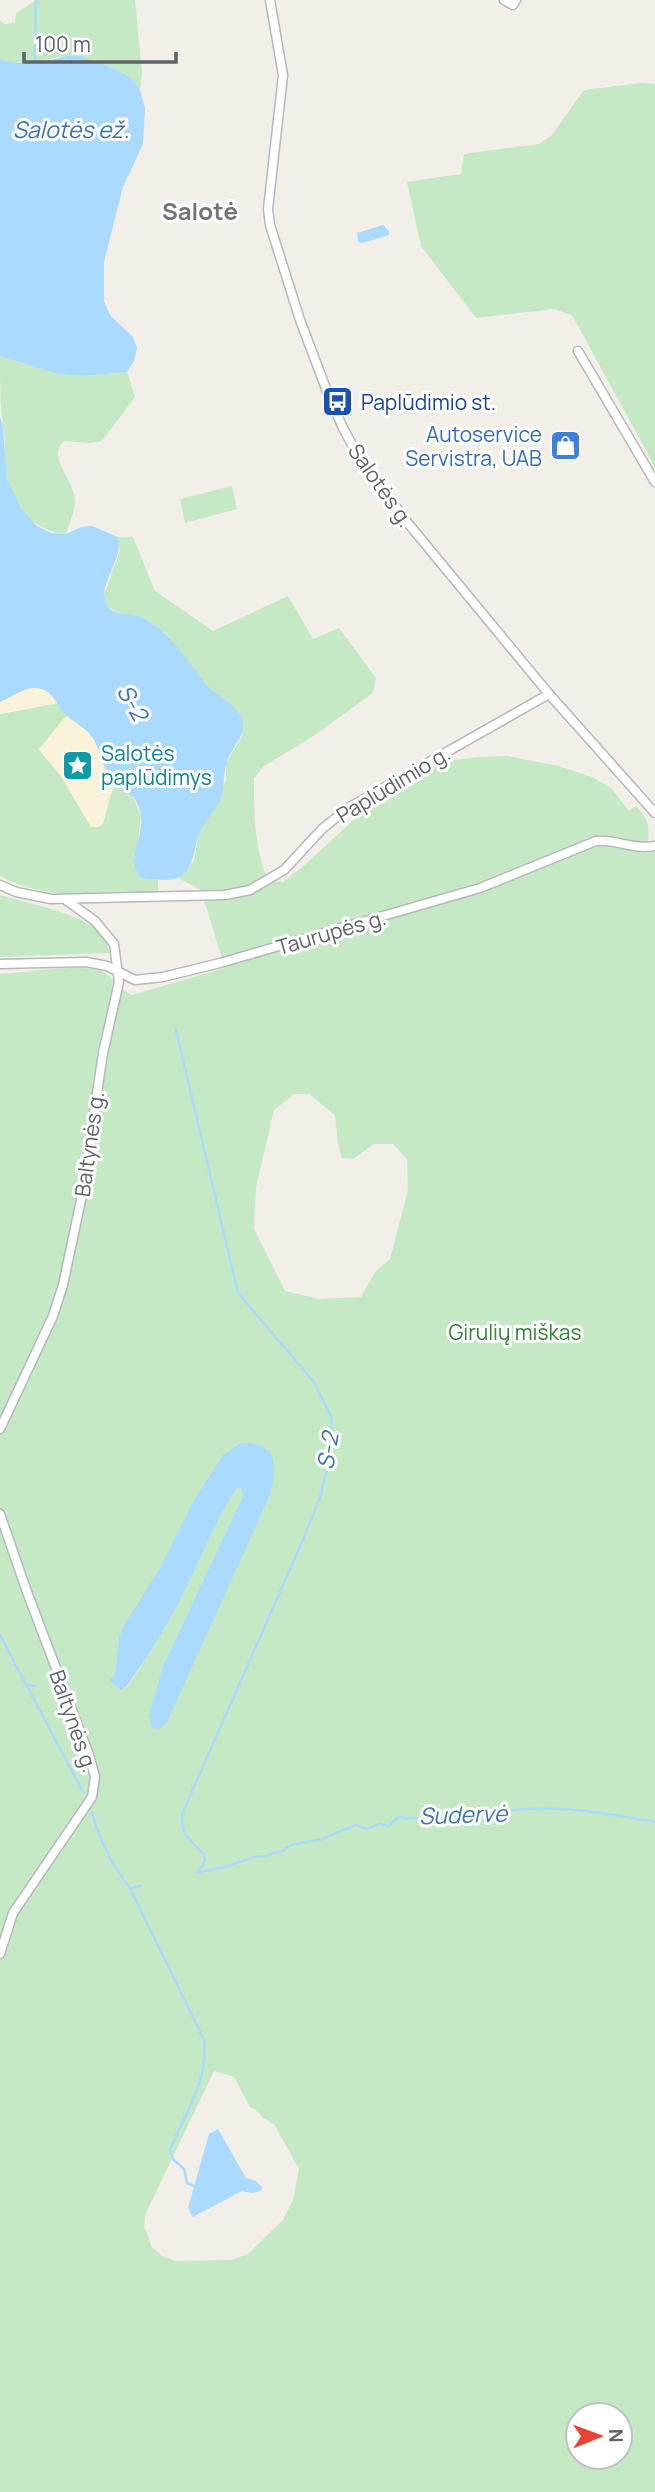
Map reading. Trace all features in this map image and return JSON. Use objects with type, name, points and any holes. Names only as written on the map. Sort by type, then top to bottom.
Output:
[{"type":"street","name":"Salotės g.","points":[[270,0],[283,75],[268,209],[270,225],[296,307],[342,428],[386,494],[549,694],[655,813]]},
{"type":"street","points":[[504,0],[513,5],[516,0]]},
{"type":"street","points":[[578,351],[655,482]]},
{"type":"street","name":"Paplūdimio g.","points":[[0,885],[36,897],[66,900],[225,895],[250,890],[284,870],[322,829],[348,808],[549,694]]},
{"type":"street","name":"Taurupės g.","points":[[0,964],[86,962],[107,966],[135,979],[147,979],[220,963],[480,888],[596,841],[612,841],[639,848],[655,846]]},
{"type":"street","points":[[66,900],[95,921],[114,944],[119,972]]},
{"type":"street","name":"Baltynės g.","points":[[0,1429],[63,1286],[81,1200],[103,1053],[118,992],[119,972]]},
{"type":"street","name":"Baltynės g.","points":[[0,1514],[95,1777],[90,1802],[13,1913],[0,1954]]},
{"type":"green space","points":[[37,0],[135,0],[142,72],[140,90],[134,81],[115,69],[66,56],[11,63],[0,59],[0,21],[5,24],[15,23],[16,13]]},
{"type":"green space","points":[[655,84],[655,467],[572,315],[554,309],[476,318],[421,246],[407,182],[461,174],[464,154],[539,144],[552,135],[584,90]]},
{"type":"green space","points":[[0,356],[58,374],[84,376],[127,372],[135,397],[102,441],[64,441],[59,447],[60,461],[75,501],[66,534],[36,524],[22,509],[12,491],[5,466]]},
{"type":"green space","points":[[232,486],[237,509],[185,523],[180,499]]},
{"type":"green space","name":"Girulių miškas","points":[[118,537],[133,537],[155,591],[213,631],[288,596],[313,639],[339,628],[376,678],[373,693],[309,739],[264,766],[254,778],[257,842],[268,881],[283,882],[362,812],[440,762],[507,756],[559,766],[592,777],[612,789],[629,811],[636,806],[646,819],[650,852],[655,852],[655,2492],[0,2492],[0,974],[67,968],[92,969],[106,974],[132,995],[225,968],[201,890],[178,878],[184,875],[194,860],[199,833],[226,781],[226,763],[242,737],[236,710],[212,693],[169,637],[139,616],[117,613],[107,606],[104,596],[120,550]],"holes":[[[294,1094],[309,1094],[335,1115],[342,1158],[353,1159],[374,1144],[393,1144],[407,1159],[408,1190],[390,1259],[375,1272],[361,1297],[319,1299],[285,1291],[254,1229],[256,1187],[274,1110]],[[266,1447],[271,1493],[255,1528],[163,1666],[243,1496],[241,1488],[237,1488],[151,1652],[127,1687],[121,1690],[110,1677],[115,1674],[119,1637],[160,1568]],[[214,2071],[234,2077],[250,2107],[274,2124],[299,2169],[293,2200],[283,2220],[248,2254],[231,2260],[175,2261],[162,2256],[152,2247],[144,2226],[146,2213]]]},
{"type":"green space","points":[[58,703],[67,715],[39,750],[61,776],[84,815],[110,797],[116,782],[130,792],[141,815],[134,856],[141,878],[158,880],[158,892],[57,893],[37,890],[0,876],[0,714]]},
{"type":"green space","points":[[0,895],[75,917],[101,934],[110,953],[0,957]]},
{"type":"sand","name":"Salotės paplūdimys","points":[[35,688],[47,691],[58,703],[0,714],[0,702]]},
{"type":"sand","name":"Salotės paplūdimys","points":[[67,715],[95,742],[106,768],[116,782],[103,824],[99,827],[91,827],[61,776],[39,749]]},
{"type":"water","name":"Salotės ež.","points":[[80,56],[126,75],[140,90],[145,108],[143,144],[123,187],[104,262],[104,301],[110,315],[133,337],[137,348],[134,361],[127,372],[84,376],[58,374],[0,356],[0,59],[24,63]]},
{"type":"water","points":[[383,225],[389,235],[358,242],[357,233]]},
{"type":"water","points":[[0,417],[7,479],[21,508],[37,526],[51,533],[66,534],[81,527],[92,526],[118,537],[118,554],[105,587],[106,603],[116,612],[142,617],[160,629],[209,687],[240,715],[243,729],[226,764],[220,800],[200,832],[188,870],[177,878],[141,878],[135,863],[141,825],[137,802],[109,775],[91,736],[66,715],[50,694],[31,688],[0,702]]},
{"type":"water","points":[[241,1443],[262,1446],[272,1457],[274,1473],[271,1493],[167,1722],[159,1729],[152,1728],[149,1716],[163,1666],[243,1496],[241,1488],[237,1488],[222,1513],[158,1640],[126,1687],[121,1690],[110,1681],[115,1674],[119,1637],[160,1568],[193,1502],[223,1455]]},
{"type":"water","points":[[218,2129],[246,2178],[256,2181],[262,2187],[261,2191],[242,2191],[193,2217],[188,2208],[209,2134]]},
{"type":"waterway","name":"S-2","points":[[35,63],[36,0]]},
{"type":"waterway","name":"S-2","points":[[176,1030],[238,1293],[313,1381],[331,1416],[333,1444],[321,1494],[306,1533],[183,1812],[184,1832],[204,1854],[205,1861],[198,1872]]},
{"type":"waterway","name":"Sudervė","points":[[0,1635],[83,1792]]},
{"type":"waterway","name":"Sudervė","points":[[26,1685],[35,1686]]},
{"type":"waterway","name":"Sudervė","points":[[200,1872],[267,1856],[283,1851],[291,1845],[322,1839],[356,1825],[367,1829],[379,1824],[389,1826],[398,1817],[447,1817],[543,1808],[655,1822]]},
{"type":"waterway","name":"Sudervė","points":[[92,1813],[112,1862],[130,1888],[140,1886]]},
{"type":"waterway","points":[[130,1888],[204,2040],[205,2054],[199,2083],[170,2149],[173,2159],[184,2169],[187,2183],[194,2186]]},
{"type":"place","name":"Paplūdimio st.","points":[[338,402]]},
{"type":"place","name":"Autoservice Servistra, UAB","points":[[565,446]]},
{"type":"place","name":"Salotės paplūdimys","points":[[78,765]]},
{"type":"district","name":"Salotė","points":[[200,210]]}]
